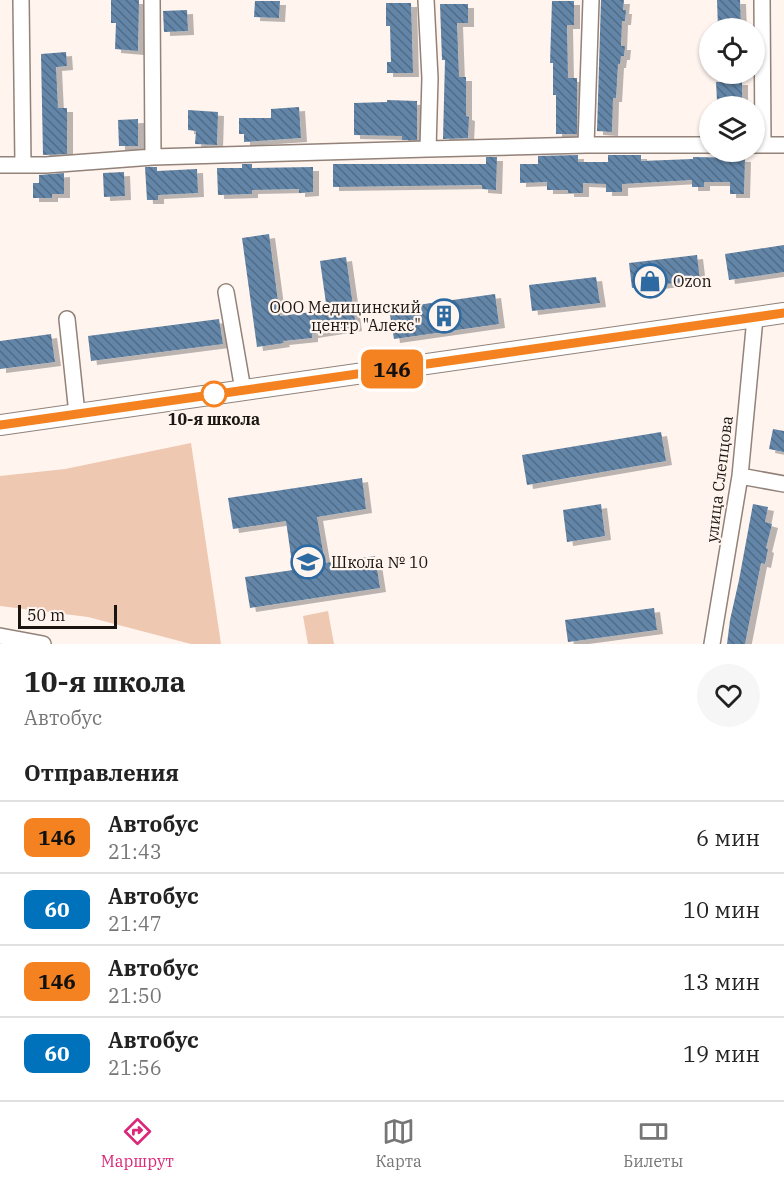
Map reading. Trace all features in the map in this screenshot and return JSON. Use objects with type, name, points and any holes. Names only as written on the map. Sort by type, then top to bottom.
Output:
[{"type":"main road","points":[[0,425],[784,313]]},
{"type":"street","points":[[21,0],[23,164]]},
{"type":"street","points":[[152,0],[153,157]]},
{"type":"street","points":[[426,0],[430,78],[428,149]]},
{"type":"street","points":[[586,145],[591,0]]},
{"type":"street","points":[[759,96],[762,0]]},
{"type":"street","points":[[0,165],[46,165],[153,157],[428,149],[586,145],[699,146]]},
{"type":"street","points":[[765,145],[784,145]]},
{"type":"street","points":[[226,292],[243,390]]},
{"type":"street","name":"улица Слепцова","points":[[712,644],[740,476],[755,318]]},
{"type":"street","points":[[67,320],[77,414]]},
{"type":"street","points":[[740,476],[784,484]]},
{"type":"street","points":[[0,636],[43,644]]},
{"type":"shaded area","points":[[191,443],[221,644],[191,644],[88,617],[0,606],[0,476],[65,469]]},
{"type":"shaded area","points":[[328,611],[334,644],[308,644],[303,616]]},
{"type":"building","points":[[111,0],[139,0],[138,51],[115,49],[116,23],[111,23]]},
{"type":"building","points":[[601,0],[624,0],[623,10],[626,10],[625,21],[622,21],[621,46],[625,46],[624,56],[621,56],[620,64],[618,64],[616,98],[613,98],[612,132],[597,131]]},
{"type":"building","points":[[717,0],[740,0],[741,18],[718,18]]},
{"type":"building","points":[[255,1],[280,1],[279,18],[254,17]]},
{"type":"building","points":[[552,1],[574,1],[574,25],[567,25],[568,78],[577,78],[577,134],[556,134],[556,95],[553,95],[553,63],[550,63]]},
{"type":"building","points":[[386,3],[411,3],[413,73],[387,73],[387,62],[391,62],[390,26],[386,26]]},
{"type":"building","points":[[440,4],[468,4],[468,23],[457,23],[459,77],[466,77],[468,138],[443,139],[445,60],[442,60]]},
{"type":"building","points":[[187,10],[188,31],[164,32],[163,11]]},
{"type":"building","points":[[66,52],[67,66],[56,67],[58,108],[67,108],[67,154],[43,155],[41,54]]},
{"type":"building","points":[[716,84],[742,84],[742,96],[717,96]]},
{"type":"building","points":[[387,100],[417,101],[417,140],[402,140],[402,136],[354,135],[354,103],[387,102]]},
{"type":"building","points":[[299,107],[301,138],[244,142],[244,134],[239,134],[239,118],[271,118],[271,109]]},
{"type":"building","points":[[188,110],[218,112],[217,145],[195,144],[196,131],[188,130]]},
{"type":"building","points":[[138,119],[138,146],[119,146],[118,120]]},
{"type":"building","points":[[578,155],[578,162],[608,162],[608,155],[641,155],[641,161],[693,159],[693,157],[699,157],[699,162],[745,162],[744,194],[730,194],[730,182],[704,182],[704,187],[692,187],[692,180],[622,184],[622,192],[606,192],[606,184],[583,183],[583,193],[547,190],[547,182],[520,183],[520,164],[538,164],[538,156]]},
{"type":"building","points":[[486,157],[497,157],[496,190],[482,189],[482,185],[333,187],[333,164],[486,164]]},
{"type":"building","points":[[242,164],[252,164],[252,168],[313,167],[313,192],[299,193],[299,189],[252,190],[252,194],[218,195],[217,168],[242,168]]},
{"type":"building","points":[[145,167],[157,167],[157,171],[197,169],[198,193],[158,195],[158,200],[147,200]]},
{"type":"building","points":[[124,172],[125,196],[104,197],[103,173]]},
{"type":"building","points":[[64,173],[64,194],[52,194],[52,198],[33,198],[33,183],[39,183],[39,175]]},
{"type":"building","points":[[269,234],[280,316],[327,310],[320,261],[346,257],[356,327],[312,334],[312,338],[257,347],[242,238]]},
{"type":"building","points":[[784,245],[784,272],[729,280],[725,254]]},
{"type":"building","points":[[697,255],[700,280],[632,288],[629,263]]},
{"type":"building","points":[[596,277],[600,303],[532,311],[529,285]]},
{"type":"building","name":"ООО Медицинский центр \"Алекс\"","points":[[495,294],[499,324],[394,339],[389,309]]},
{"type":"building","points":[[219,319],[223,344],[91,361],[88,336]]},
{"type":"building","points":[[51,334],[55,362],[0,369],[0,341]]},
{"type":"building","points":[[773,429],[784,431],[784,452],[769,449]]},
{"type":"building","points":[[661,432],[666,461],[527,485],[522,455]]},
{"type":"building","points":[[362,478],[366,509],[317,517],[325,563],[375,556],[380,588],[250,608],[245,577],[293,570],[286,521],[233,529],[228,498]]},
{"type":"building","points":[[601,504],[605,536],[567,542],[563,510]]},
{"type":"building","points":[[753,504],[768,507],[765,522],[772,524],[766,548],[768,549],[765,564],[761,563],[745,644],[727,644],[730,620]]},
{"type":"building","points":[[654,608],[657,630],[568,642],[565,620]]},
{"type":"bus line","name":"146","points":[[0,425],[784,313]]},
{"type":"place","name":"Ozon","points":[[650,281]]},
{"type":"place","name":"ООО Медицинский центр \"Алекс\"","points":[[444,316]]},
{"type":"place","name":"10-я школа","points":[[214,394]]},
{"type":"place","name":"Школа № 10","points":[[308,562]]}]
